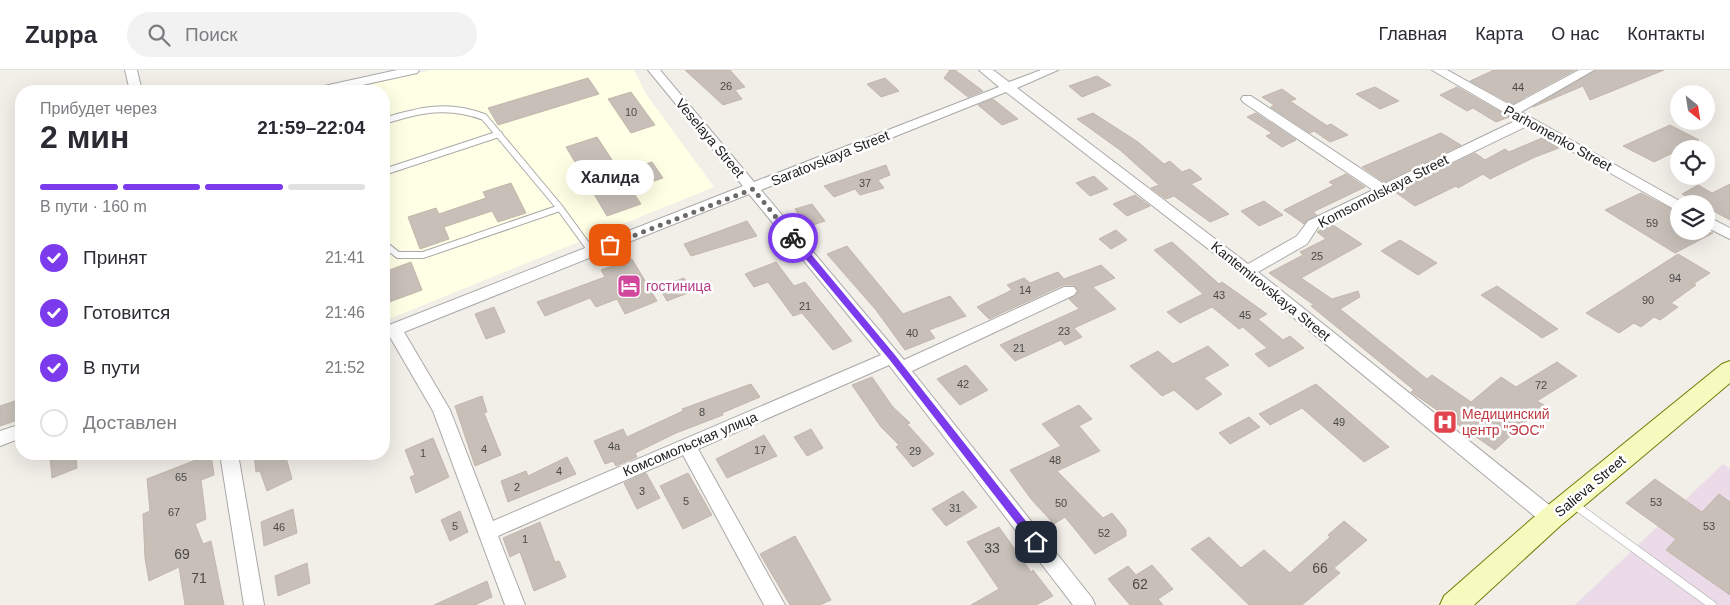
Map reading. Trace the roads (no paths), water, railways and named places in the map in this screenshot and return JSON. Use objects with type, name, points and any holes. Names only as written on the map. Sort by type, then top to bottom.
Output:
[{"type":"main road","name":"Salieva Street","points":[[1454,605],[1551,518],[1730,370]]},
{"type":"street","points":[[131,70],[135,85]]},
{"type":"street","points":[[346,85],[413,70]]},
{"type":"street","name":"Veselaya Street","points":[[654,70],[896,363],[1085,605]]},
{"type":"street","name":"Kantemirovskaya Street","points":[[985,70],[1247,271],[1551,518]]},
{"type":"street","name":"Saratovskaya Street","points":[[390,331],[1052,70]]},
{"type":"street","name":"Parhomenko Street","points":[[1438,70],[1670,201]]},
{"type":"street","points":[[1511,112],[1588,70]]},
{"type":"street","points":[[1247,99],[1382,190]]},
{"type":"street","name":"Komsomolskaya Street","points":[[1247,271],[1302,240],[1313,224],[1526,120]]},
{"type":"street","points":[[1715,226],[1730,234]]},
{"type":"street","name":"Комсомольская улица","points":[[489,531],[687,445],[896,363],[1069,291]]},
{"type":"street","points":[[390,333],[441,410],[489,531],[515,605]]},
{"type":"street","points":[[0,439],[15,433]]},
{"type":"street","points":[[687,445],[775,605]]},
{"type":"street","points":[[230,460],[254,605]]},
{"type":"lane","points":[[390,118],[425,108],[452,108],[484,116],[560,208],[592,252]]},
{"type":"lane","points":[[390,170],[499,134]]},
{"type":"lane","points":[[390,249],[398,255],[423,255],[560,208]]},
{"type":"lane","points":[[1571,502],[1712,605]]},
{"type":"place","name":"Халида","points":[[610,245]]},
{"type":"place","name":"гостиница","points":[[629,286]]},
{"type":"place","name":"Медицинский центр \"ЭОС\"","points":[[1445,422]]}]
